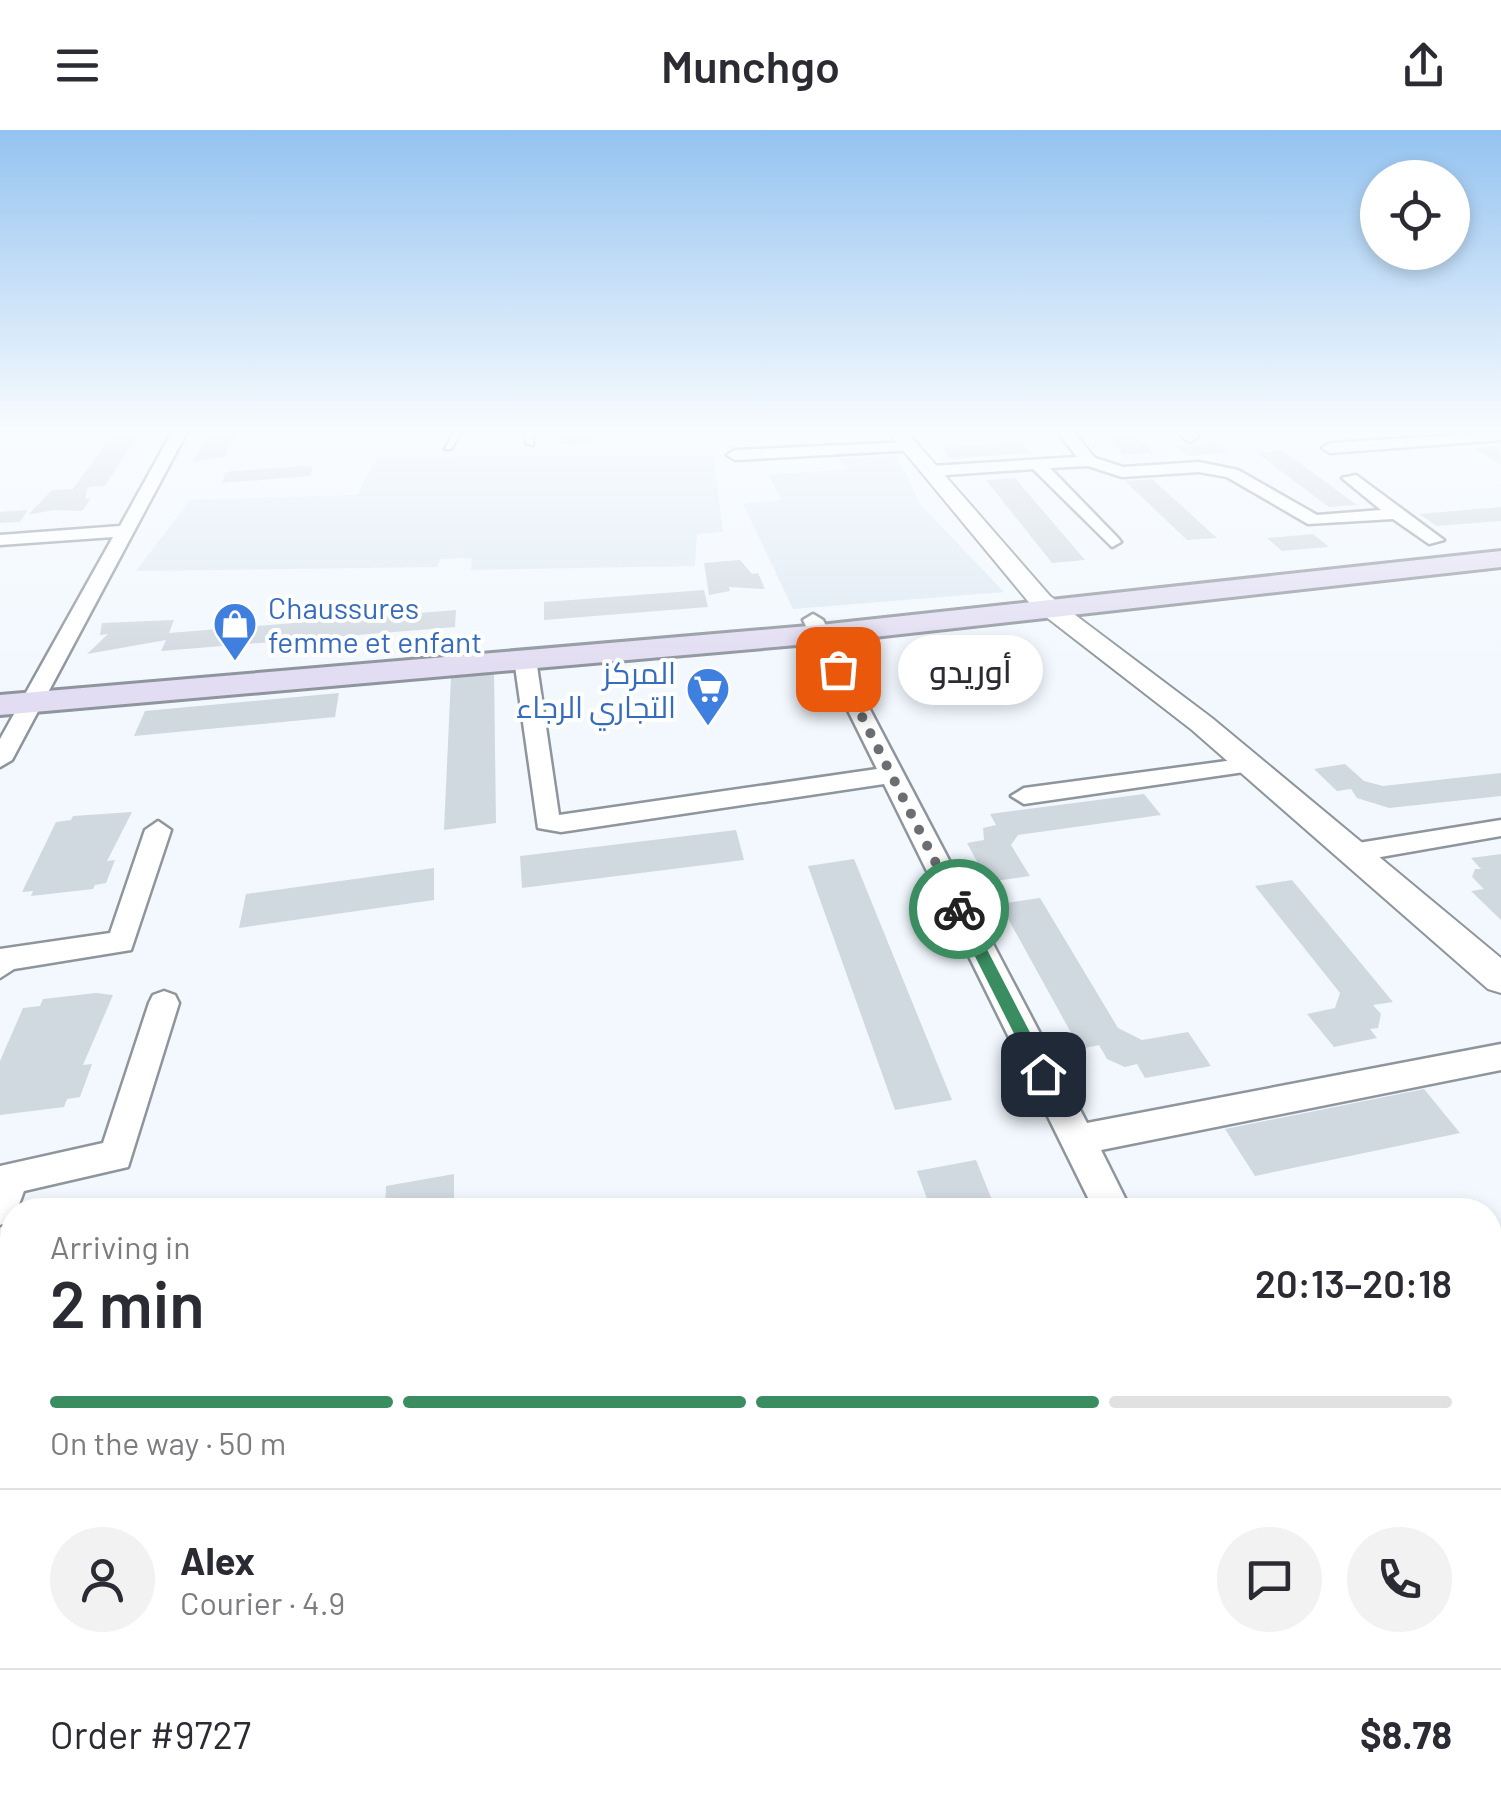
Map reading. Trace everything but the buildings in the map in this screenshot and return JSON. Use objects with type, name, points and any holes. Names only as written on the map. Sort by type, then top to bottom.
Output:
[{"type":"main road","points":[[1048,606],[1501,546]]},
{"type":"main road","points":[[0,704],[37,694],[1048,606],[1501,559]]},
{"type":"main road","points":[[0,690],[37,694],[525,659],[816,627]]},
{"type":"street","points":[[0,760],[137,511]]},
{"type":"street","points":[[965,511],[1048,606],[1249,764],[1501,979]]},
{"type":"street","points":[[1082,511],[1112,542]]},
{"type":"street","points":[[1297,511],[1314,520],[1397,514]]},
{"type":"street","points":[[1393,511],[1434,540]]},
{"type":"street","points":[[0,540],[126,530]]},
{"type":"street","points":[[816,627],[1106,1198]]},
{"type":"street","points":[[525,659],[546,822],[561,824],[890,776]]},
{"type":"street","points":[[1024,796],[1249,764]]},
{"type":"street","points":[[1352,853],[1501,828]]},
{"type":"street","points":[[0,967],[4,959],[121,942],[158,830]]},
{"type":"street","points":[[4,1189],[116,1156],[164,1003]]},
{"type":"street","points":[[1077,1140],[1501,1057]]},
{"type":"shaded area","points":[[182,511],[720,511],[723,532],[697,534],[695,566],[471,570],[472,558],[440,559],[437,567],[136,571]]},
{"type":"shaded area","points":[[746,511],[926,511],[1004,592],[793,609]]},
{"type":"way so far","points":[[838,669],[959,909]]},
{"type":"place","name":"Chaussures femme et enfant","points":[[235,662]]},
{"type":"place","name":"أوريدو","points":[[838,669]]},
{"type":"place","name":"المركز التجاري الرجاء","points":[[708,727]]},
{"type":"route","points":[[959,909],[1043,1074]]}]
